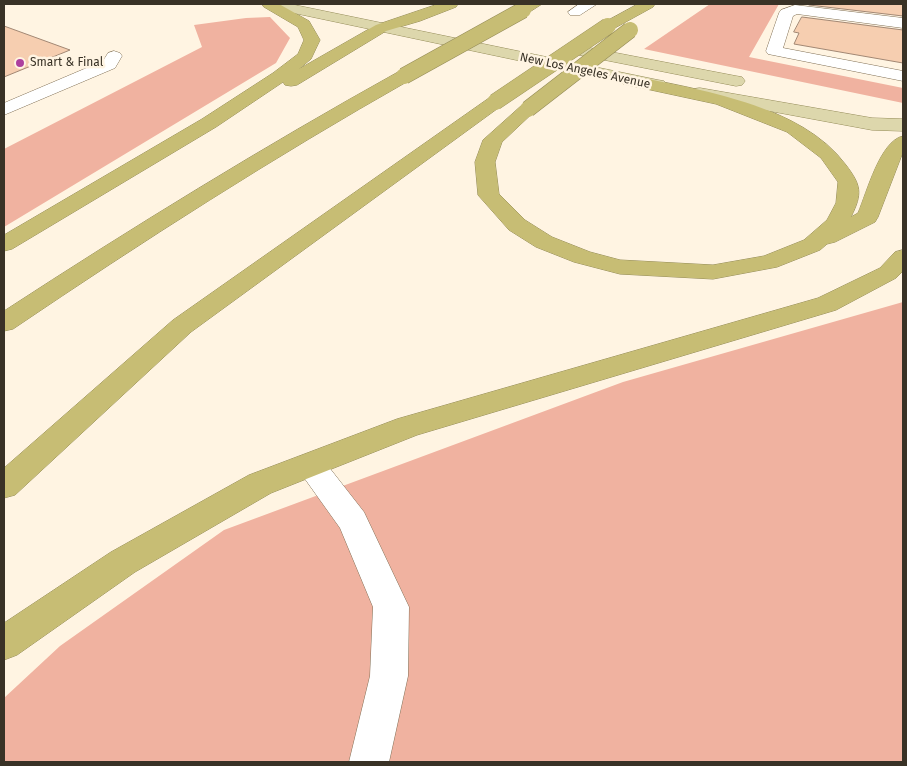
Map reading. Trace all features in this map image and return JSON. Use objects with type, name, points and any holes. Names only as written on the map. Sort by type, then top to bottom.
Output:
[{"type":"highway","points":[[4,244],[209,123],[279,77],[305,56],[312,40],[304,24],[270,4]]},
{"type":"highway","points":[[209,123],[302,75],[380,28],[416,18],[451,4]]},
{"type":"highway","points":[[4,486],[182,326],[495,102],[608,26],[648,4]]},
{"type":"highway","points":[[664,4],[528,109],[493,140],[485,162],[489,194],[517,225],[544,242],[582,257],[620,267],[713,272],[768,262],[812,245],[867,216],[894,150],[903,142]]},
{"type":"highway","points":[[4,323],[118,247],[297,136],[528,7]]},
{"type":"highway","points":[[628,80],[721,100],[794,128],[828,154],[848,182],[847,203],[836,224],[812,245]]},
{"type":"highway","points":[[4,643],[123,562],[260,484],[407,427],[827,304],[888,273],[903,257]]},
{"type":"main road","name":"New Los Angeles Avenue","points":[[270,4],[628,80],[872,124],[903,125]]},
{"type":"main road","name":"New Los Angeles Avenue","points":[[331,4],[416,18],[510,38]]},
{"type":"main road","name":"New Los Angeles Avenue","points":[[548,45],[750,84]]},
{"type":"main road","points":[[804,96],[878,111],[903,119]]},
{"type":"lane","points":[[575,12],[590,4]]},
{"type":"lane","points":[[903,23],[796,9],[786,13],[774,51],[903,76]]},
{"type":"lane","points":[[4,110],[109,64],[114,56]]},
{"type":"lane","points":[[310,465],[353,521],[391,607],[389,676],[369,762]]},
{"type":"shaded area","points":[[710,4],[779,4],[749,57],[903,88],[903,103],[644,49]]},
{"type":"shaded area","points":[[270,17],[290,38],[276,63],[4,227],[4,149],[202,47],[194,25],[246,18]]},
{"type":"shaded area","points":[[903,302],[903,762],[4,762],[4,698],[60,646],[224,530],[623,382]]},
{"type":"building","points":[[903,4],[903,16],[809,5]]},
{"type":"building","points":[[802,17],[903,30],[903,63],[794,44],[799,33],[794,32]]},
{"type":"building","name":"Smart & Final","points":[[4,26],[70,50],[4,77]]},
{"type":"place","name":"Smart & Final","points":[[20,63]]}]
